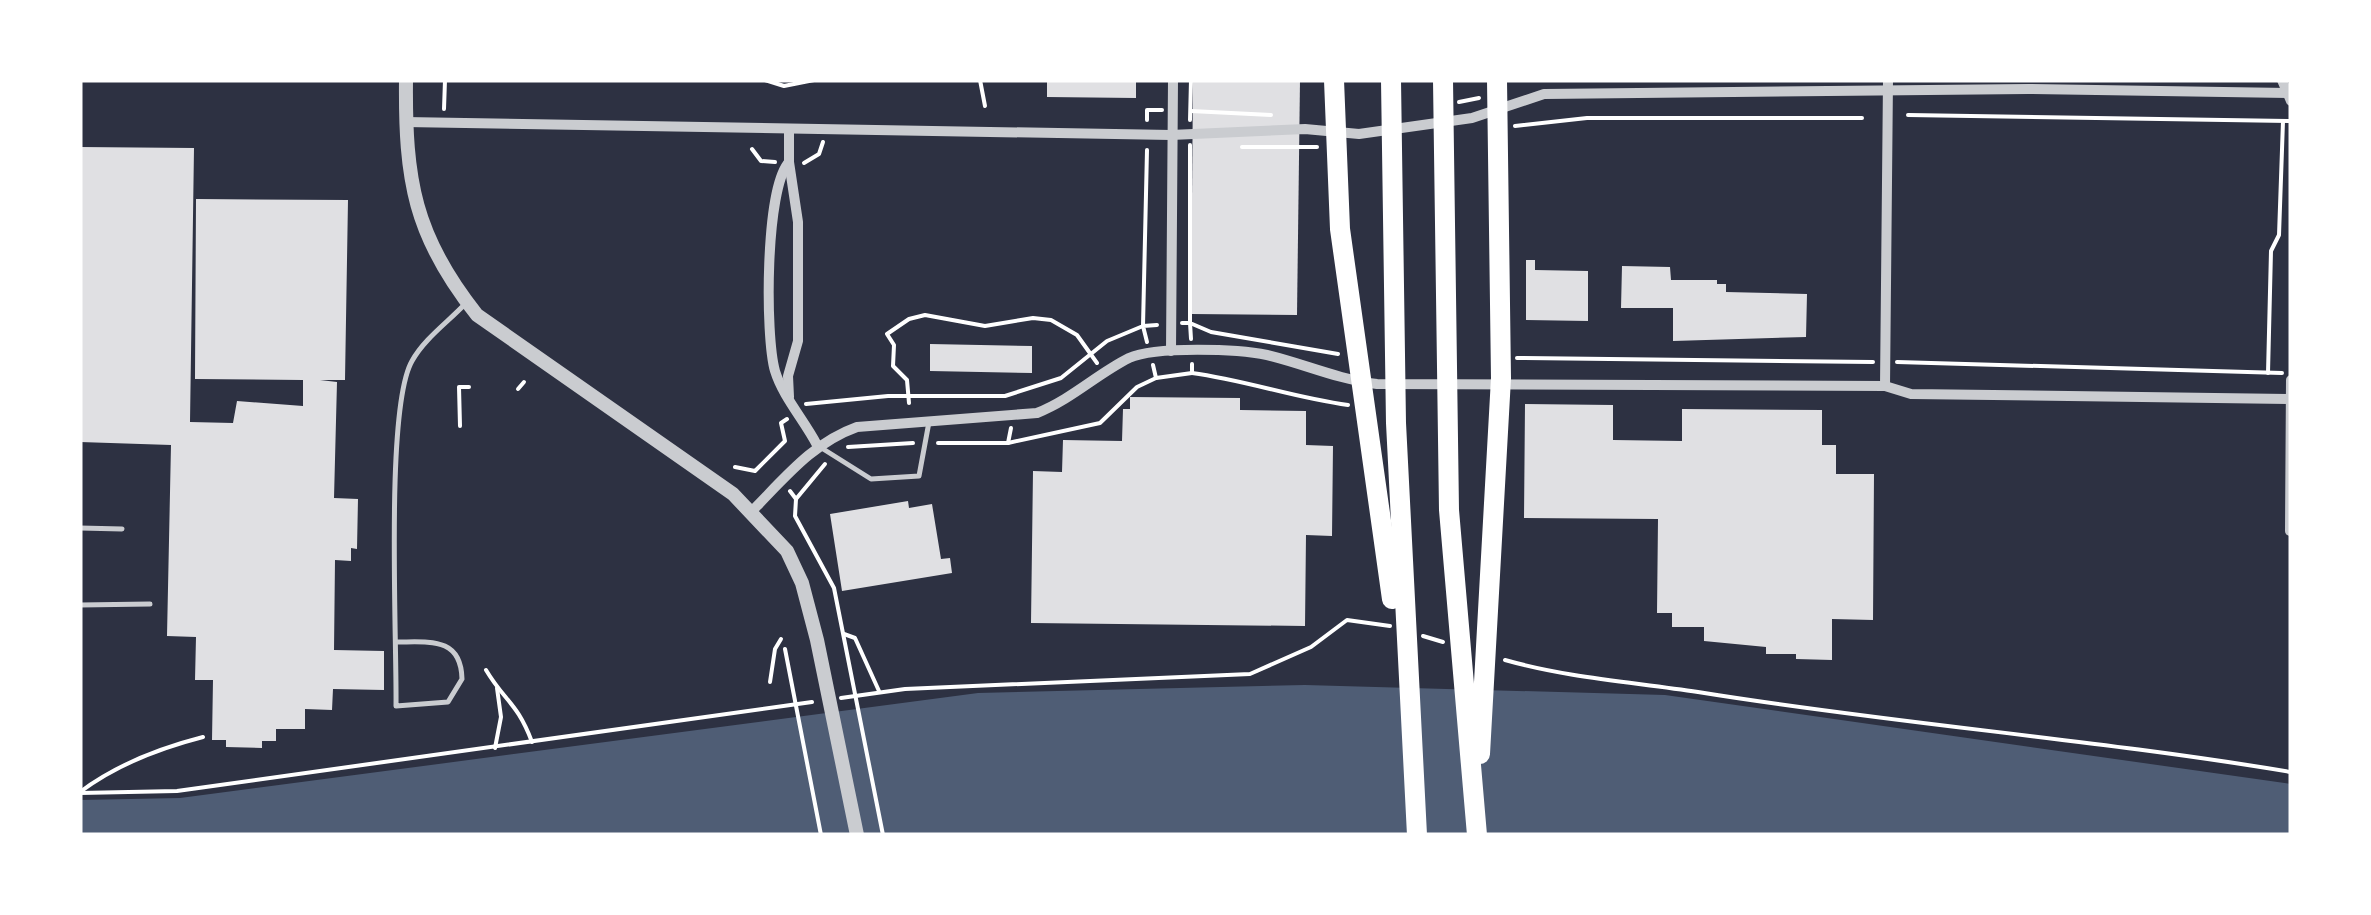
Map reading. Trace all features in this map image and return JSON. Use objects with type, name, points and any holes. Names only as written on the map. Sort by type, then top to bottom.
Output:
[{"type":"highway","points":[[1334,80],[1340,229],[1408,728]]},
{"type":"highway","points":[[1392,80],[1396,423],[1408,728],[1417,835]]},
{"type":"highway","points":[[1443,80],[1449,510],[1476,830]]},
{"type":"highway","points":[[1476,830],[1501,378],[1497,80]]},
{"type":"street","points":[[406,80],[405,122],[412,190],[425,237],[447,279],[478,315],[734,494],[787,551],[802,584],[817,640],[857,835]]},
{"type":"street","points":[[1171,351],[1172,80]]},
{"type":"street","points":[[405,122],[1171,135],[1304,130],[1359,134],[1472,118],[1544,94],[1888,86],[2290,96],[2282,80]]},
{"type":"street","points":[[1884,386],[1888,86]]},
{"type":"street","points":[[789,130],[788,162],[798,222],[798,341],[788,376],[790,398]]},
{"type":"street","points":[[788,162],[776,187],[773,215],[770,349],[782,390],[799,410],[817,446]]},
{"type":"street","points":[[752,512],[817,446],[857,427],[1038,412],[1064,402],[1132,356],[1171,351],[1265,354],[1335,379],[1377,384],[1884,386],[1911,394],[2291,399]]},
{"type":"street","points":[[2290,531],[2291,380]]},
{"type":"lane","points":[[396,642],[449,644],[459,656],[462,679],[448,702],[396,706],[396,642],[399,399],[413,360],[467,302]]},
{"type":"lane","points":[[817,446],[870,479],[919,476],[929,421]]},
{"type":"lane","points":[[80,528],[122,530]]},
{"type":"lane","points":[[80,605],[150,604]]},
{"type":"path","points":[[444,109],[445,80]]},
{"type":"path","points":[[765,80],[784,86],[803,86],[814,80]]},
{"type":"path","points":[[985,106],[981,82],[989,80]]},
{"type":"path","points":[[1190,80],[1192,373]]},
{"type":"path","points":[[1146,110],[1143,326],[1156,378]]},
{"type":"path","points":[[1908,115],[2291,121]]},
{"type":"path","points":[[2268,373],[2271,252],[2279,235],[2282,121]]},
{"type":"path","points":[[752,149],[761,161],[788,162]]},
{"type":"path","points":[[909,400],[907,380],[892,366],[894,345],[887,334],[909,319],[925,316],[985,326],[1033,318],[1051,320],[1078,336],[1097,363]]},
{"type":"path","points":[[734,468],[744,472],[763,465],[785,441],[781,422],[810,402],[822,406],[844,398],[995,398],[1061,378],[1108,341],[1143,326],[1190,322],[1211,332],[1245,334],[1344,356]]},
{"type":"path","points":[[1516,358],[1885,362],[2277,373]]},
{"type":"path","points":[[1008,443],[1100,423],[1137,387],[1156,378],[1192,373],[1243,380],[1309,400],[1350,406]]},
{"type":"path","points":[[518,389],[524,382]]},
{"type":"path","points":[[460,426],[459,388],[469,387]]},
{"type":"path","points":[[763,465],[796,498],[795,516],[834,588],[883,835]]},
{"type":"path","points":[[80,792],[176,791],[880,693],[1250,674],[1312,647],[1347,620],[1370,620],[1443,642]]},
{"type":"path","points":[[844,634],[854,638],[880,693]]},
{"type":"path","points":[[770,682],[775,649],[782,639]]},
{"type":"path","points":[[785,648],[821,835]]},
{"type":"path","points":[[1497,658],[1617,684],[1670,688],[1892,722],[1973,726],[2291,772]]},
{"type":"path","points":[[486,670],[497,688],[518,706],[532,742]]},
{"type":"path","points":[[495,748],[501,717],[497,688]]},
{"type":"path","points":[[80,792],[101,776],[203,736]]},
{"type":"water","points":[[1305,685],[1665,695],[2291,784],[2291,835],[80,835],[80,800],[180,798],[978,693]]},
{"type":"building","points":[[1047,80],[1136,80],[1136,98],[1047,97]]},
{"type":"building","points":[[1193,80],[1300,80],[1297,315],[1191,314]]},
{"type":"building","points":[[80,147],[194,148],[190,422],[233,423],[237,401],[303,406],[303,380],[195,379],[196,199],[348,200],[345,380],[320,380],[337,382],[334,498],[358,499],[357,549],[351,548],[351,561],[335,560],[334,650],[384,651],[384,690],[333,689],[332,710],[305,709],[305,729],[276,729],[276,741],[262,741],[262,748],[226,747],[226,740],[212,740],[213,680],[195,680],[196,637],[167,636],[171,445],[80,442]]},
{"type":"building","points":[[1526,260],[1535,260],[1535,270],[1588,271],[1588,321],[1526,320]]},
{"type":"building","points":[[1622,266],[1670,267],[1671,280],[1717,280],[1717,284],[1726,284],[1726,292],[1807,294],[1806,337],[1673,341],[1673,308],[1621,308]]},
{"type":"building","points":[[930,344],[1032,346],[1032,373],[930,371]]},
{"type":"building","points":[[1130,397],[1240,398],[1240,410],[1306,411],[1306,445],[1333,446],[1332,536],[1306,535],[1305,626],[1031,623],[1033,471],[1062,472],[1063,440],[1122,441],[1123,409],[1130,409]]},
{"type":"building","points":[[1525,404],[1613,405],[1613,440],[1682,441],[1682,409],[1822,410],[1822,445],[1836,445],[1836,474],[1874,474],[1873,620],[1832,619],[1832,660],[1766,654],[1766,647],[1704,641],[1704,627],[1672,627],[1672,613],[1657,613],[1658,519],[1524,518]]},
{"type":"building","points":[[908,501],[909,508],[932,504],[941,559],[950,558],[952,573],[842,591],[830,514]]}]
